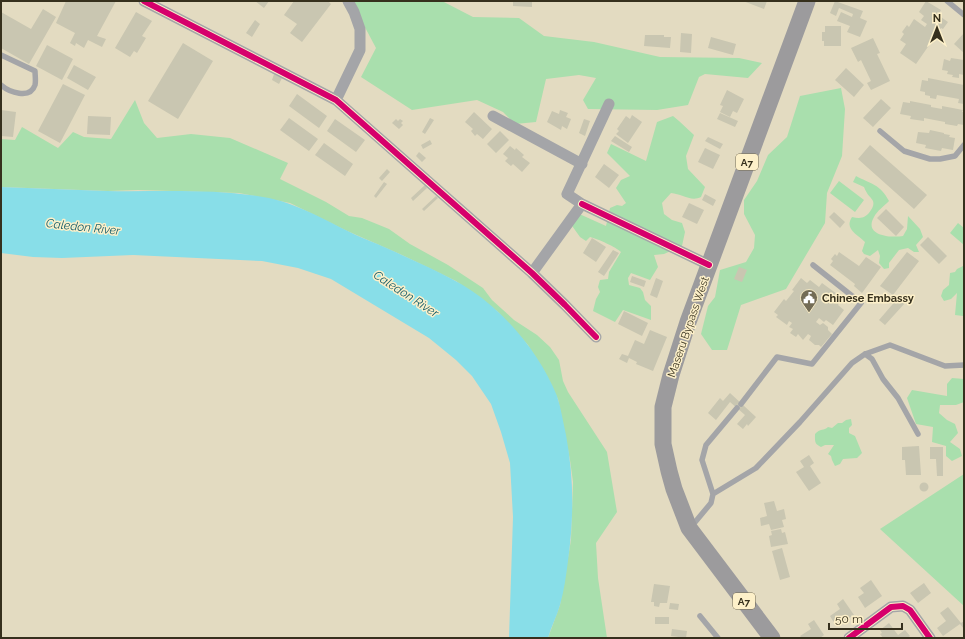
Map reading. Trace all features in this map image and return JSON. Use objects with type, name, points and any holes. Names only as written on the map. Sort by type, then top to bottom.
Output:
[{"type":"main road","name":"Maseru Bypass West","points":[[772,638],[689,528],[674,489],[663,444],[664,407],[676,360],[709,265],[807,1]]},
{"type":"street","points":[[144,1],[336,100],[532,273],[565,304],[596,337]]},
{"type":"street","points":[[336,100],[360,50],[360,29],[348,1]]},
{"type":"street","points":[[609,104],[567,194],[582,204],[709,265]]},
{"type":"street","points":[[493,116],[582,164]]},
{"type":"street","points":[[532,273],[582,204]]},
{"type":"street","points":[[849,638],[891,607],[903,606],[910,610],[930,638]]},
{"type":"lane","points":[[947,1],[964,15]]},
{"type":"lane","points":[[1,55],[35,71],[35,85],[30,92],[22,94],[1,85]]},
{"type":"lane","points":[[880,131],[904,151],[930,159],[955,156],[964,145]]},
{"type":"lane","points":[[689,528],[711,503],[713,494],[702,460],[706,445],[777,357],[812,364],[861,303],[813,265]]},
{"type":"lane","points":[[713,494],[756,468],[800,422],[852,362],[865,354],[890,345],[945,366],[964,365]]},
{"type":"lane","points":[[865,354],[872,359],[883,379],[898,398],[918,434]]},
{"type":"lane","points":[[700,616],[718,638]]},
{"type":"green space","points":[[351,1],[442,1],[473,17],[519,18],[544,36],[594,42],[660,57],[739,58],[762,63],[748,78],[705,74],[699,77],[688,105],[657,110],[588,109],[583,100],[596,78],[579,75],[546,79],[536,122],[515,124],[503,112],[477,100],[412,110],[361,77],[376,48]]},
{"type":"green space","points":[[841,88],[845,109],[842,156],[827,193],[825,223],[786,289],[741,305],[727,350],[712,350],[701,334],[708,306],[715,297],[720,270],[746,262],[754,248],[755,235],[744,214],[744,200],[757,181],[768,155],[787,137],[800,96]]},
{"type":"green space","points":[[135,100],[144,123],[157,138],[191,134],[230,138],[288,163],[280,179],[326,202],[349,216],[362,218],[389,229],[410,244],[448,265],[483,288],[492,300],[514,320],[537,335],[550,347],[559,360],[563,381],[568,392],[607,452],[617,512],[596,543],[598,578],[607,638],[548,638],[560,605],[571,540],[573,482],[570,460],[558,399],[528,345],[497,311],[456,281],[290,203],[239,193],[138,190],[108,191],[1,187],[1,139],[15,140],[22,127],[58,148],[73,132],[84,137],[111,139]]},
{"type":"green space","points":[[673,116],[694,135],[686,156],[688,169],[705,187],[701,197],[694,199],[671,193],[662,203],[664,214],[672,220],[682,223],[685,232],[682,246],[664,254],[654,255],[658,267],[650,280],[631,273],[628,278],[629,285],[640,288],[643,292],[645,300],[651,306],[651,320],[623,310],[615,322],[593,311],[596,299],[600,292],[598,287],[600,280],[608,279],[609,272],[621,252],[602,241],[590,237],[586,241],[580,237],[570,223],[575,212],[606,226],[610,208],[617,205],[622,206],[626,203],[616,188],[621,180],[630,176],[607,153],[611,144],[646,161],[657,122]]},
{"type":"green space","points":[[856,176],[879,188],[886,195],[889,201],[874,217],[872,228],[875,232],[892,237],[903,236],[907,229],[908,216],[920,229],[923,237],[916,245],[919,252],[914,252],[908,248],[899,250],[889,263],[889,268],[884,269],[879,263],[880,256],[878,250],[870,256],[864,254],[862,251],[865,242],[852,231],[850,228],[850,221],[852,217],[861,218],[867,215],[872,208],[873,202],[864,187],[853,182]]},
{"type":"green space","points":[[839,181],[864,200],[855,212],[830,193]]},
{"type":"green space","points":[[958,223],[964,228],[964,245],[950,233]]},
{"type":"green space","points":[[963,266],[963,316],[955,315],[957,293],[951,299],[944,301],[941,296],[943,290],[949,285],[950,273],[955,272]]},
{"type":"green space","points":[[952,378],[964,379],[964,402],[956,405],[940,405],[939,413],[947,420],[955,424],[958,433],[950,442],[960,449],[962,456],[952,461],[946,456],[946,446],[932,442],[933,427],[916,424],[907,398],[912,390],[947,396],[947,384]]},
{"type":"green space","points":[[851,419],[852,425],[849,428],[849,433],[855,436],[862,453],[857,458],[843,459],[840,464],[835,466],[831,456],[828,454],[834,445],[825,445],[821,447],[817,445],[815,442],[815,434],[820,430],[828,427],[832,428],[838,423]]},
{"type":"green space","points":[[964,474],[964,606],[880,529]]},
{"type":"water","name":"Caledon River","points":[[1,187],[107,191],[188,191],[228,193],[269,198],[308,211],[430,268],[472,291],[485,301],[510,324],[533,352],[542,366],[557,396],[569,451],[572,482],[570,545],[566,578],[559,609],[548,638],[509,638],[513,517],[510,463],[491,404],[472,376],[456,360],[429,338],[331,279],[298,268],[262,261],[133,255],[62,258],[33,257],[1,253]]},
{"type":"building","points":[[66,1],[116,1],[97,36],[106,39],[102,47],[88,40],[84,48],[76,43],[75,46],[70,43],[75,33],[56,23]]},
{"type":"building","points":[[255,1],[269,1],[264,8]]},
{"type":"building","points":[[294,1],[328,1],[331,4],[302,42],[290,33],[297,24],[284,15]]},
{"type":"building","points":[[513,1],[532,1],[532,7],[513,6]]},
{"type":"building","points":[[743,1],[767,1],[764,9]]},
{"type":"building","points":[[835,1],[863,11],[860,18],[867,21],[860,37],[847,32],[850,26],[837,21],[841,12],[852,17],[853,14],[839,8],[836,16],[830,13]]},
{"type":"building","points":[[926,1],[941,10],[938,15],[948,22],[943,29],[941,28],[916,64],[900,53],[906,44],[900,40],[904,34],[902,32],[907,25],[909,27],[914,19],[925,27],[927,24],[921,20],[924,16],[919,12]]},
{"type":"building","points":[[43,9],[56,17],[29,64],[1,48],[1,12],[31,29]]},
{"type":"building","points":[[136,12],[152,21],[142,36],[146,38],[137,53],[134,51],[130,57],[115,48]]},
{"type":"building","points":[[255,20],[260,24],[252,37],[246,33]]},
{"type":"building","points":[[825,26],[841,26],[841,46],[824,46],[824,41],[822,41],[822,32],[825,32]]},
{"type":"building","points":[[681,33],[692,34],[691,53],[680,52]]},
{"type":"building","points":[[964,33],[964,53],[954,44]]},
{"type":"building","points":[[645,35],[664,35],[664,37],[671,37],[670,48],[644,46]]},
{"type":"building","points":[[711,37],[736,44],[733,55],[708,48]]},
{"type":"building","points":[[873,38],[880,53],[877,54],[890,81],[871,90],[867,83],[871,81],[861,60],[858,62],[851,48]]},
{"type":"building","points":[[183,43],[213,61],[178,119],[148,101]]},
{"type":"building","points":[[47,45],[73,59],[62,80],[36,66]]},
{"type":"building","points":[[951,58],[964,60],[964,75],[959,74],[959,78],[952,77],[953,75],[947,74],[948,71],[942,70],[944,59],[950,61]]},
{"type":"building","points":[[74,65],[96,77],[88,90],[67,78]]},
{"type":"building","points":[[846,68],[864,85],[854,97],[835,80]]},
{"type":"building","points":[[274,74],[282,78],[279,84],[272,80]]},
{"type":"building","points":[[928,78],[964,85],[964,104],[958,103],[959,99],[937,95],[936,99],[925,95],[925,92],[920,91],[922,80],[928,81]]},
{"type":"building","points":[[63,84],[85,95],[60,143],[38,131]]},
{"type":"building","points":[[727,90],[744,99],[737,113],[733,111],[730,117],[720,112],[723,106],[720,105]]},
{"type":"building","points":[[297,94],[327,116],[319,128],[289,106]]},
{"type":"building","points":[[881,99],[891,108],[873,127],[863,118]]},
{"type":"building","points":[[910,101],[931,105],[931,107],[942,109],[942,106],[963,110],[964,125],[958,124],[957,126],[945,124],[945,122],[924,118],[924,121],[910,119],[911,116],[900,114],[903,102],[910,103]]},
{"type":"building","points":[[1,110],[16,112],[13,137],[1,136]]},
{"type":"building","points":[[560,110],[568,113],[566,117],[571,119],[567,129],[562,126],[561,130],[547,122],[552,111],[559,114]]},
{"type":"building","points":[[474,112],[492,129],[483,139],[477,134],[475,136],[471,131],[473,129],[465,122]]},
{"type":"building","points":[[720,113],[738,121],[735,127],[717,119]]},
{"type":"building","points":[[632,115],[642,122],[628,143],[616,134],[619,131],[617,129],[626,116],[630,119]]},
{"type":"building","points":[[88,116],[111,117],[110,135],[87,134]]},
{"type":"building","points":[[289,118],[318,139],[309,151],[280,130]]},
{"type":"building","points":[[430,118],[434,120],[425,134],[422,132]]},
{"type":"building","points":[[335,119],[365,140],[356,152],[327,131]]},
{"type":"building","points":[[396,119],[398,121],[400,119],[403,121],[401,123],[403,125],[399,129],[392,123]]},
{"type":"building","points":[[584,119],[590,121],[585,136],[579,133]]},
{"type":"building","points":[[930,130],[944,133],[950,135],[949,137],[955,138],[953,150],[942,148],[941,151],[925,148],[926,145],[916,143],[918,132],[929,133]]},
{"type":"building","points":[[500,131],[509,140],[496,153],[487,144]]},
{"type":"building","points":[[615,136],[632,147],[629,152],[611,141]]},
{"type":"building","points":[[708,137],[723,144],[720,149],[705,141]]},
{"type":"building","points":[[430,140],[432,144],[423,149],[421,145]]},
{"type":"building","points":[[324,143],[353,164],[345,176],[315,155]]},
{"type":"building","points":[[870,145],[927,195],[914,209],[858,159]]},
{"type":"building","points":[[510,146],[515,150],[516,148],[524,155],[522,157],[530,163],[522,172],[513,164],[511,166],[505,161],[508,158],[503,154]]},
{"type":"building","points":[[705,148],[720,155],[713,169],[698,162]]},
{"type":"building","points":[[419,152],[426,158],[422,162],[416,156]]},
{"type":"building","points":[[604,164],[619,175],[609,188],[595,177]]},
{"type":"building","points":[[387,169],[390,172],[382,181],[379,178]]},
{"type":"building","points":[[384,182],[387,184],[376,198],[374,196]]},
{"type":"building","points":[[425,185],[427,188],[413,201],[411,198]]},
{"type":"building","points":[[705,194],[716,200],[713,206],[702,200]]},
{"type":"building","points":[[436,196],[438,198],[424,211],[422,209]]},
{"type":"building","points":[[689,203],[704,210],[697,224],[682,217]]},
{"type":"building","points":[[886,209],[904,227],[896,236],[877,218]]},
{"type":"building","points":[[834,212],[845,222],[840,228],[829,217]]},
{"type":"building","points":[[928,237],[947,256],[939,264],[920,245]]},
{"type":"building","points":[[592,238],[606,247],[596,262],[583,253]]},
{"type":"building","points":[[613,250],[619,253],[604,276],[598,272]]},
{"type":"building","points":[[839,252],[859,266],[866,257],[881,267],[862,293],[854,286],[855,284],[830,265],[833,261],[831,259],[835,254],[837,256]]},
{"type":"building","points":[[907,252],[919,261],[893,295],[880,286]]},
{"type":"building","points":[[739,267],[747,270],[742,282],[734,279]]},
{"type":"building","points":[[632,276],[646,281],[644,287],[630,282]]},
{"type":"building","points":[[656,278],[663,281],[657,298],[650,295]]},
{"type":"building","name":"Chinese Embassy","points":[[801,278],[807,283],[810,280],[819,287],[822,283],[841,297],[838,301],[838,305],[844,310],[833,325],[826,320],[824,322],[819,318],[816,322],[820,325],[823,323],[828,327],[828,330],[832,334],[821,347],[819,345],[815,345],[809,340],[811,336],[808,334],[803,340],[798,334],[796,337],[790,333],[793,329],[789,327],[792,323],[789,321],[787,325],[776,317],[778,315],[774,312],[784,299],[786,301],[794,291],[792,290]]},
{"type":"building","points":[[898,298],[905,303],[885,325],[879,320]]},
{"type":"building","points":[[624,311],[648,323],[642,336],[618,324]]},
{"type":"building","points":[[650,330],[667,337],[653,371],[636,364],[637,362],[629,358],[627,363],[619,359],[622,354],[628,356],[635,340],[644,344]]},
{"type":"building","points":[[730,393],[756,417],[743,429],[737,424],[745,415],[730,402],[716,420],[708,413],[720,398],[723,401]]},
{"type":"building","points":[[919,446],[921,475],[906,475],[905,460],[902,460],[902,447]]},
{"type":"building","points":[[930,447],[943,447],[943,476],[937,476],[936,459],[930,459]]},
{"type":"building","points":[[809,455],[814,463],[810,466],[821,483],[809,491],[796,472],[804,467],[800,461]]},
{"type":"building","points":[[924,482],[929,487],[924,492],[919,487]]},
{"type":"building","points":[[774,501],[777,511],[784,509],[786,519],[782,520],[784,527],[771,530],[769,524],[761,526],[760,518],[767,516],[764,503]]},
{"type":"building","points":[[781,529],[782,533],[785,532],[788,544],[771,547],[769,536],[772,535],[771,531]]},
{"type":"building","points":[[782,548],[790,577],[780,580],[772,551]]},
{"type":"building","points":[[871,580],[882,596],[865,608],[858,597],[864,593],[860,588]]},
{"type":"building","points":[[924,583],[931,593],[918,603],[910,593]]},
{"type":"building","points":[[654,584],[670,586],[667,603],[660,603],[659,607],[654,606],[654,602],[651,602]]},
{"type":"building","points":[[843,599],[854,615],[836,626],[830,616],[840,609],[837,604]]},
{"type":"building","points":[[670,603],[679,604],[678,610],[669,609]]},
{"type":"building","points":[[948,607],[961,623],[964,621],[964,629],[960,624],[943,636],[937,628],[946,621],[940,613]]},
{"type":"building","points":[[655,617],[669,617],[669,624],[655,624]]},
{"type":"building","points":[[814,620],[824,635],[820,638],[802,638],[800,636],[811,629],[808,624]]},
{"type":"building","points":[[889,623],[898,635],[905,630],[910,636],[908,638],[883,638],[880,634],[882,633],[880,630]]},
{"type":"building","points":[[672,629],[687,631],[686,638],[671,636]]},
{"type":"cycle path","points":[[144,1],[336,100],[532,273],[596,337]]},
{"type":"cycle path","points":[[582,204],[709,265]]},
{"type":"cycle path","points":[[849,638],[891,607],[903,606],[910,610],[930,638]]},
{"type":"place","name":"Chinese Embassy","points":[[809,313]]}]
